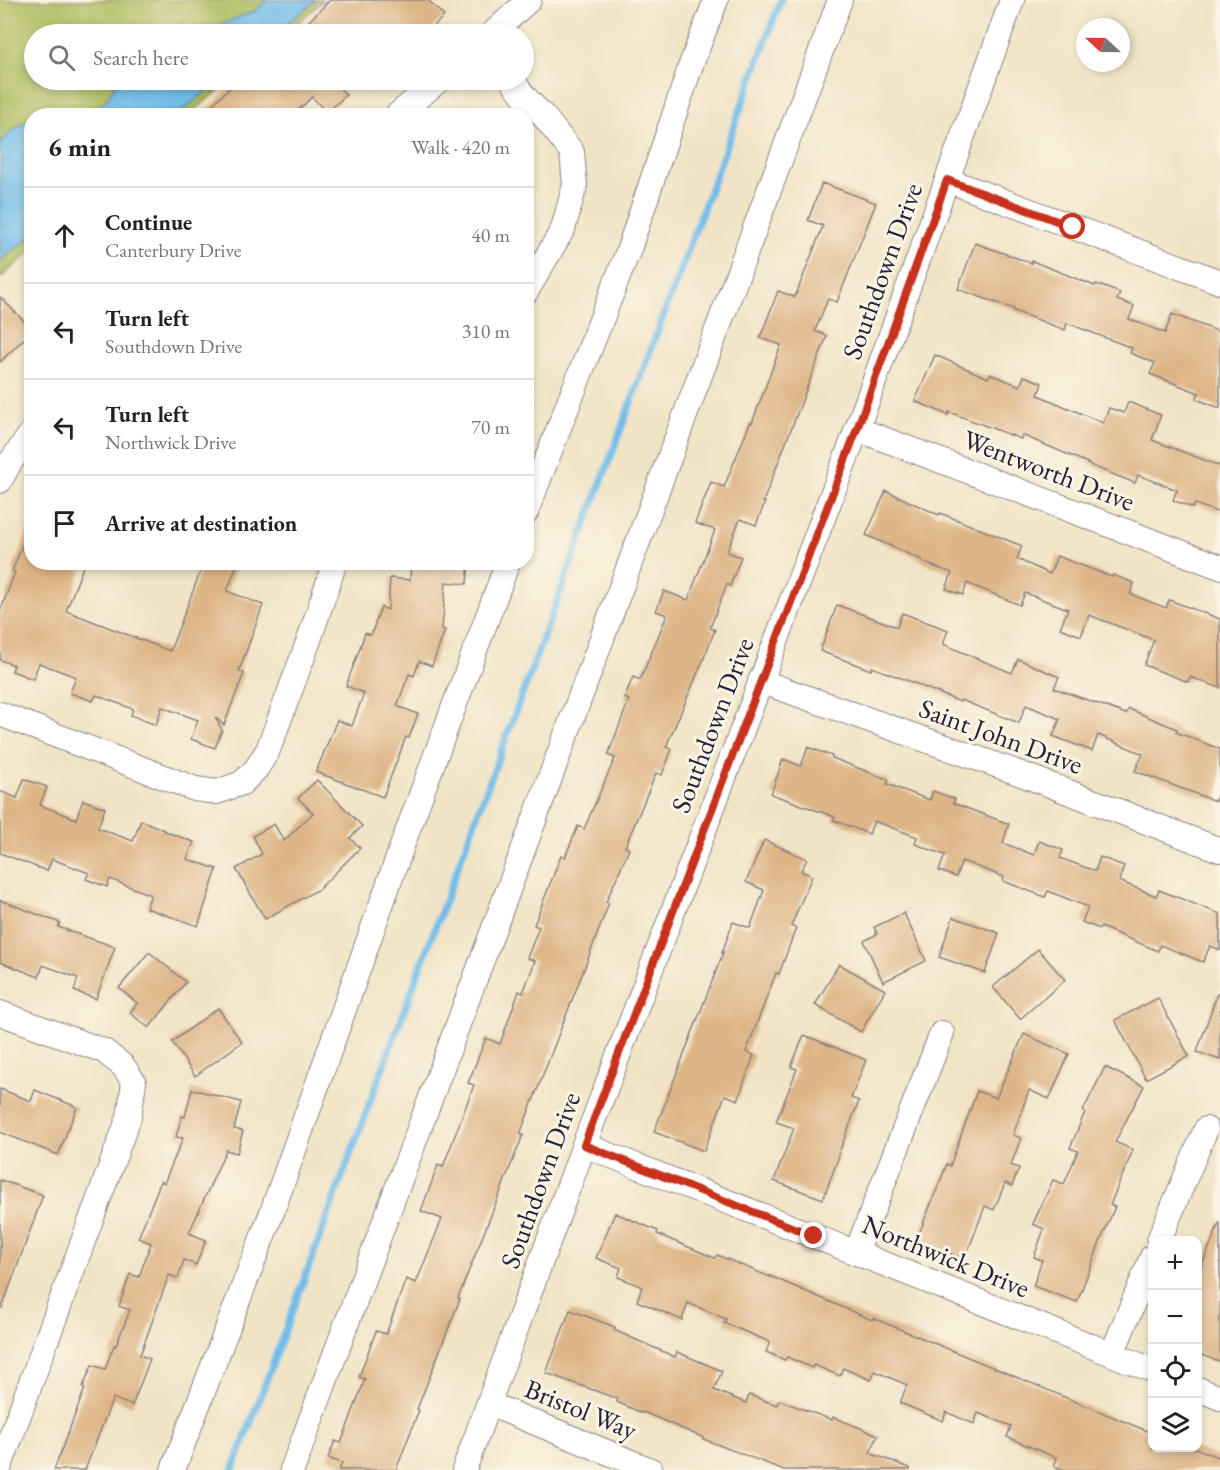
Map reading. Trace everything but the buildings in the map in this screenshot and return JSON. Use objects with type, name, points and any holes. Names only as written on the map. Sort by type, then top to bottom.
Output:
[{"type":"street","points":[[503,24],[529,0]]},
{"type":"street","points":[[534,492],[629,249],[692,62],[716,0]]},
{"type":"street","points":[[292,1470],[840,0]]},
{"type":"street","name":"Southdown Drive","points":[[464,1470],[584,1145],[857,429],[1012,0]]},
{"type":"street","points":[[406,108],[428,90]]},
{"type":"street","points":[[520,90],[572,152],[575,185],[563,229],[534,278]]},
{"type":"street","points":[[947,180],[1220,282]]},
{"type":"street","name":"Wentworth Drive","points":[[857,429],[1220,567]]},
{"type":"street","points":[[0,481],[24,443]]},
{"type":"street","points":[[0,714],[195,789],[217,792],[242,783],[256,769],[268,750],[332,570]]},
{"type":"street","points":[[173,1470],[272,1212],[402,846],[504,570]]},
{"type":"street","name":"Saint John Drive","points":[[760,681],[1024,775],[1220,850]]},
{"type":"street","points":[[0,1013],[104,1051],[123,1066],[135,1082],[129,1117],[0,1466]]},
{"type":"street","points":[[856,1252],[942,1033]]},
{"type":"street","points":[[1161,1236],[1206,1129]]},
{"type":"street","name":"Northwick Drive","points":[[584,1145],[1148,1368]]},
{"type":"street","points":[[1112,1354],[1148,1267]]},
{"type":"street","points":[[1202,1391],[1220,1398]]},
{"type":"street","name":"Bristol Way","points":[[489,1404],[651,1470]]},
{"type":"green space","points":[[0,0],[324,0],[296,24],[24,24],[24,90],[219,90],[197,108],[24,108],[24,257],[0,278]]},
{"type":"water","points":[[268,0],[316,0],[286,24],[222,24],[255,11]]},
{"type":"water","points":[[112,90],[208,90],[186,108],[91,108],[102,104]]},
{"type":"water","points":[[24,123],[24,242],[0,261],[0,144],[13,129]]},
{"type":"waterway","points":[[233,1470],[781,0]]},
{"type":"route","points":[[814,1236],[584,1145],[857,429],[947,180],[1073,227]]}]
